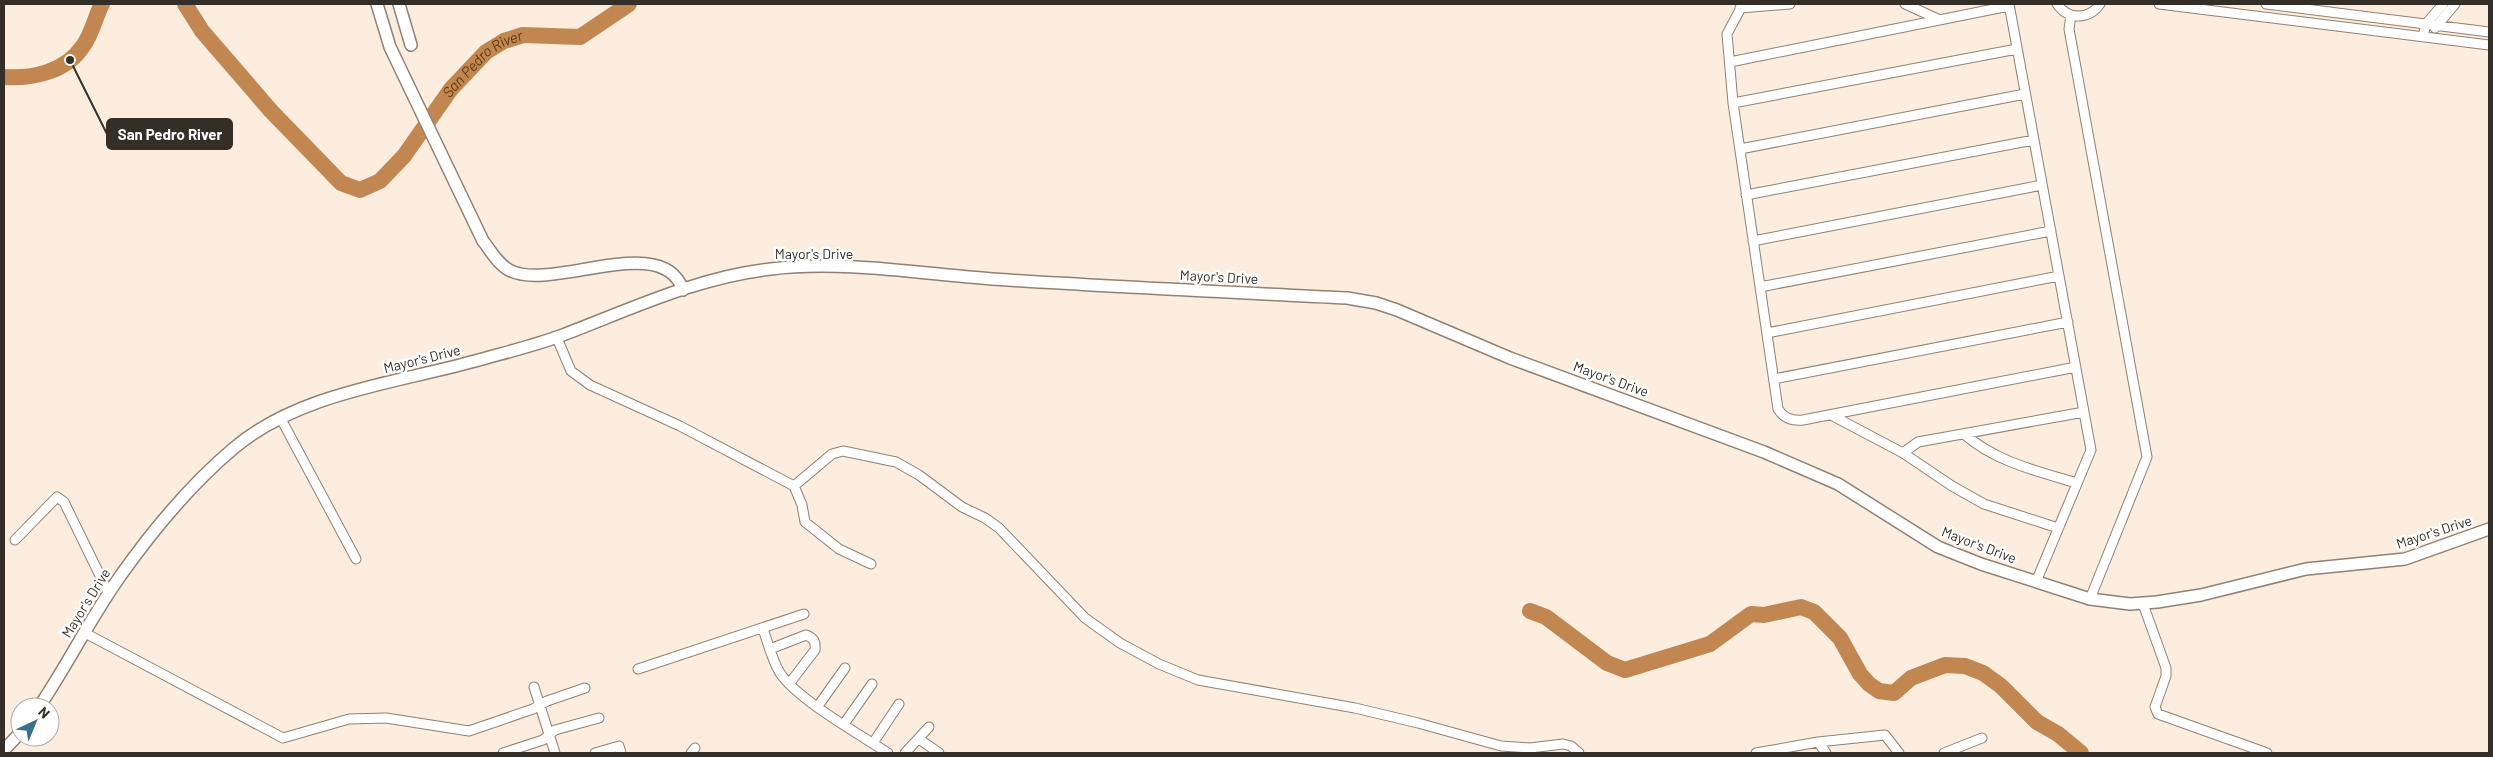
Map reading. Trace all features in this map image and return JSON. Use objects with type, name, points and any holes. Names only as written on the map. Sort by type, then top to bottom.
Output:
[{"type":"street","points":[[377,4],[390,47],[468,211],[483,241],[501,264],[510,271],[530,276],[631,264],[652,264],[670,270],[679,278],[683,290]]},
{"type":"street","points":[[400,4],[411,45]]},
{"type":"street","points":[[1790,4],[1741,6],[1727,34],[1733,103],[1778,410],[1786,418],[1803,420],[2076,367]]},
{"type":"street","points":[[1905,4],[1940,20]]},
{"type":"street","points":[[2057,4],[2071,15],[2082,16],[2090,14],[2100,4]]},
{"type":"street","points":[[2160,4],[2489,45]]},
{"type":"street","points":[[2266,4],[2489,32]]},
{"type":"street","points":[[2428,37],[2431,24],[2443,4]]},
{"type":"street","points":[[2431,24],[2455,4]]},
{"type":"street","points":[[1730,62],[2009,5],[2091,450],[2036,582]]},
{"type":"street","points":[[2071,15],[2069,29],[2147,457],[2090,599]]},
{"type":"street","points":[[1733,103],[2017,49]]},
{"type":"street","points":[[1740,149],[2025,94]]},
{"type":"street","points":[[1746,195],[2034,140]]},
{"type":"street","points":[[1753,241],[2042,185]]},
{"type":"street","points":[[1760,287],[2050,231]]},
{"type":"street","name":"Mayor's Drive","points":[[45,697],[121,575],[186,494],[235,447],[280,417],[352,391],[457,366],[557,338],[683,290],[769,269],[799,267],[1360,299],[1397,310],[1555,375],[1764,452],[1838,484],[1938,547],[2090,599],[2143,604],[2201,596],[2306,569],[2405,559],[2489,529]]},
{"type":"street","points":[[1767,333],[2059,276]]},
{"type":"street","points":[[1774,379],[2068,322]]},
{"type":"street","points":[[557,338],[571,371],[590,385],[680,426],[794,486],[802,505],[805,522],[839,549],[871,564]]},
{"type":"street","points":[[1903,453],[1918,442],[2084,412]]},
{"type":"street","points":[[1831,415],[1903,453],[1952,486],[1984,504],[2058,528]]},
{"type":"street","points":[[280,417],[356,559]]},
{"type":"street","points":[[1964,434],[1980,448],[2011,462],[2077,483]]},
{"type":"street","points":[[794,486],[832,454],[843,451],[896,462],[919,475],[962,507],[985,518],[999,528],[1085,618],[1120,643],[1159,664],[1198,680],[1355,708],[1501,746],[1530,748],[1563,744],[1571,746],[1579,753]]},
{"type":"street","points":[[15,540],[56,497],[64,502],[109,594]]},
{"type":"street","points":[[2143,604],[2166,668],[2166,676],[2155,707],[2158,714],[2267,753]]},
{"type":"street","points":[[638,669],[763,630],[804,614]]},
{"type":"street","points":[[763,630],[776,665],[789,684],[888,753]]},
{"type":"street","points":[[85,633],[282,738],[349,719],[386,718],[469,731],[533,709],[585,688]]},
{"type":"street","points":[[770,649],[806,635],[812,637],[816,644],[815,650],[789,684]]},
{"type":"street","points":[[818,706],[845,668]]},
{"type":"street","points":[[844,724],[872,684]]},
{"type":"street","points":[[534,687],[555,753]]},
{"type":"street","points":[[873,743],[899,704]]},
{"type":"street","points":[[503,753],[544,740],[555,730],[599,718]]},
{"type":"street","points":[[905,753],[929,727]]},
{"type":"street","points":[[1756,753],[1818,742],[1885,735],[1899,753]]},
{"type":"street","points":[[1944,753],[1982,738]]},
{"type":"street","points":[[918,739],[939,753]]},
{"type":"street","points":[[1818,742],[1826,753]]},
{"type":"street","points":[[596,753],[619,746],[621,753]]},
{"type":"waterway","name":"San Pedro River","points":[[4,77],[37,75],[58,68],[67,62],[76,55],[86,41],[102,4]]},
{"type":"waterway","name":"San Pedro River","points":[[185,4],[202,31],[271,111],[341,183],[360,190],[380,181],[404,156],[451,89],[486,52],[504,41],[523,35],[580,37],[629,4]]},
{"type":"waterway","points":[[1530,611],[1546,617],[1607,663],[1625,670],[1710,644],[1751,614],[1764,615],[1801,607],[1814,612],[1840,638],[1860,674],[1879,691],[1894,693],[1911,678],[1945,665],[1965,666],[1983,673],[2001,686],[2037,722],[2058,734],[2081,753]]},
{"type":"place","name":"San Pedro River","points":[[70,60]]}]
